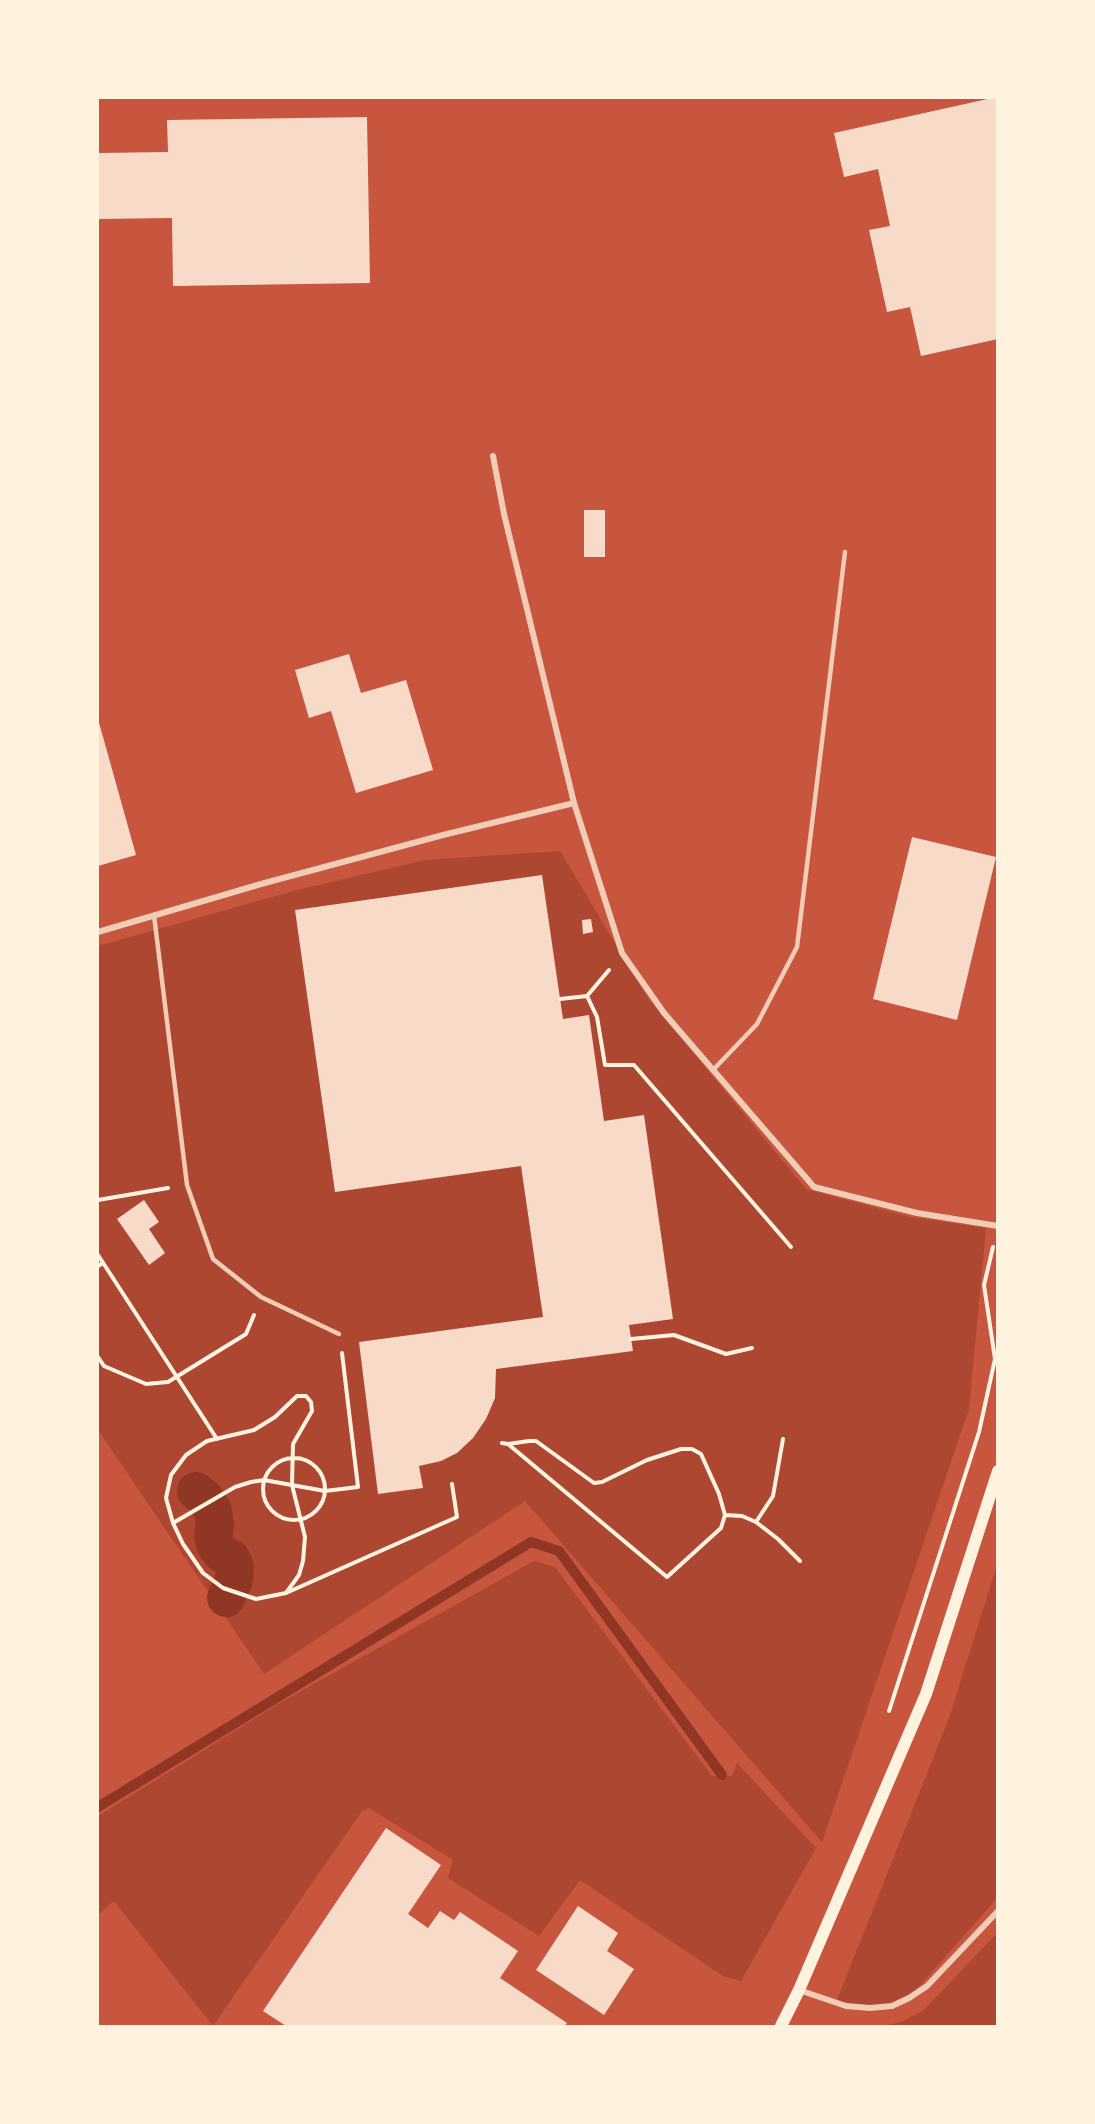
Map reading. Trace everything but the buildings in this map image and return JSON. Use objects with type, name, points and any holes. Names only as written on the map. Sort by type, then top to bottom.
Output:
[{"type":"main road","points":[[782,2026],[926,1694],[998,1471]]},
{"type":"street","points":[[493,456],[504,514],[574,803],[622,953],[664,1013],[814,1187],[917,1214],[998,1226]]},
{"type":"street","points":[[98,932],[420,841],[574,803]]},
{"type":"street","points":[[799,1990],[846,2006],[870,2008],[892,2006],[927,1986],[998,1911]]},
{"type":"lane","points":[[713,1070],[757,1024],[797,947],[844,552]]},
{"type":"lane","points":[[154,915],[187,1185],[213,1259],[261,1297],[339,1334]]},
{"type":"path","points":[[560,999],[588,996],[622,953]]},
{"type":"path","points":[[588,996],[597,1017],[604,1065],[634,1065],[791,1247]]},
{"type":"path","points":[[98,1200],[187,1185]]},
{"type":"path","points":[[887,1717],[979,1432],[995,1359],[984,1285],[995,1240]]},
{"type":"path","points":[[98,1255],[217,1439]]},
{"type":"path","points":[[98,1266],[103,1263]]},
{"type":"path","points":[[98,1357],[104,1366],[146,1384],[168,1382],[246,1334],[261,1297]]},
{"type":"path","points":[[173,1523],[236,1487],[264,1480],[325,1491],[358,1487],[339,1334]]},
{"type":"path","points":[[632,1339],[674,1335],[726,1354],[752,1348]]},
{"type":"path","points":[[286,1593],[298,1575],[303,1562],[306,1537],[292,1485],[292,1458],[293,1444],[312,1412],[311,1402],[306,1396],[297,1396],[275,1417],[254,1430],[207,1441],[186,1455],[171,1475],[166,1498],[173,1523],[183,1544],[203,1573],[223,1588],[256,1599],[286,1593],[457,1517],[452,1485]]},
{"type":"path","points":[[756,1522],[773,1496],[783,1439]]},
{"type":"path","points":[[502,1443],[536,1442],[594,1483],[602,1482],[647,1460],[681,1449],[692,1449],[701,1454],[719,1494],[724,1515],[721,1528],[667,1577],[508,1444]]},
{"type":"path","points":[[292,1458],[308,1461],[317,1468],[325,1483],[323,1502],[316,1512],[302,1520],[283,1519],[271,1511],[263,1491],[264,1480],[269,1471],[278,1462],[292,1458]]},
{"type":"path","points":[[724,1515],[742,1516],[756,1522],[778,1539],[800,1561]]},
{"type":"shaded area","points":[[560,851],[648,998],[806,1189],[910,1217],[986,1228],[969,1409],[822,1842],[525,1501],[264,1674],[98,1430],[98,946],[297,890],[426,860]]},
{"type":"shaded area","points":[[534,1561],[555,1567],[712,1776],[732,1776],[737,1763],[816,1848],[741,1981],[723,1976],[580,1880],[539,1936],[448,1878],[453,1860],[369,1808],[362,1811],[213,2026],[114,1901],[98,1915],[98,1816],[278,1704]]},
{"type":"shaded area","points":[[997,1565],[997,1898],[909,1998],[892,2006],[870,2008],[837,2000],[949,1718]]},
{"type":"shaded area","points":[[997,1933],[997,2026],[885,2026],[903,2021],[923,2011]]},
{"type":"waterway","points":[[196,1491],[205,1498],[213,1511],[215,1525],[213,1538],[216,1546],[221,1553],[231,1558],[235,1566],[234,1580],[226,1598]]},
{"type":"waterway","points":[[98,1807],[531,1542],[559,1551],[722,1775]]}]
